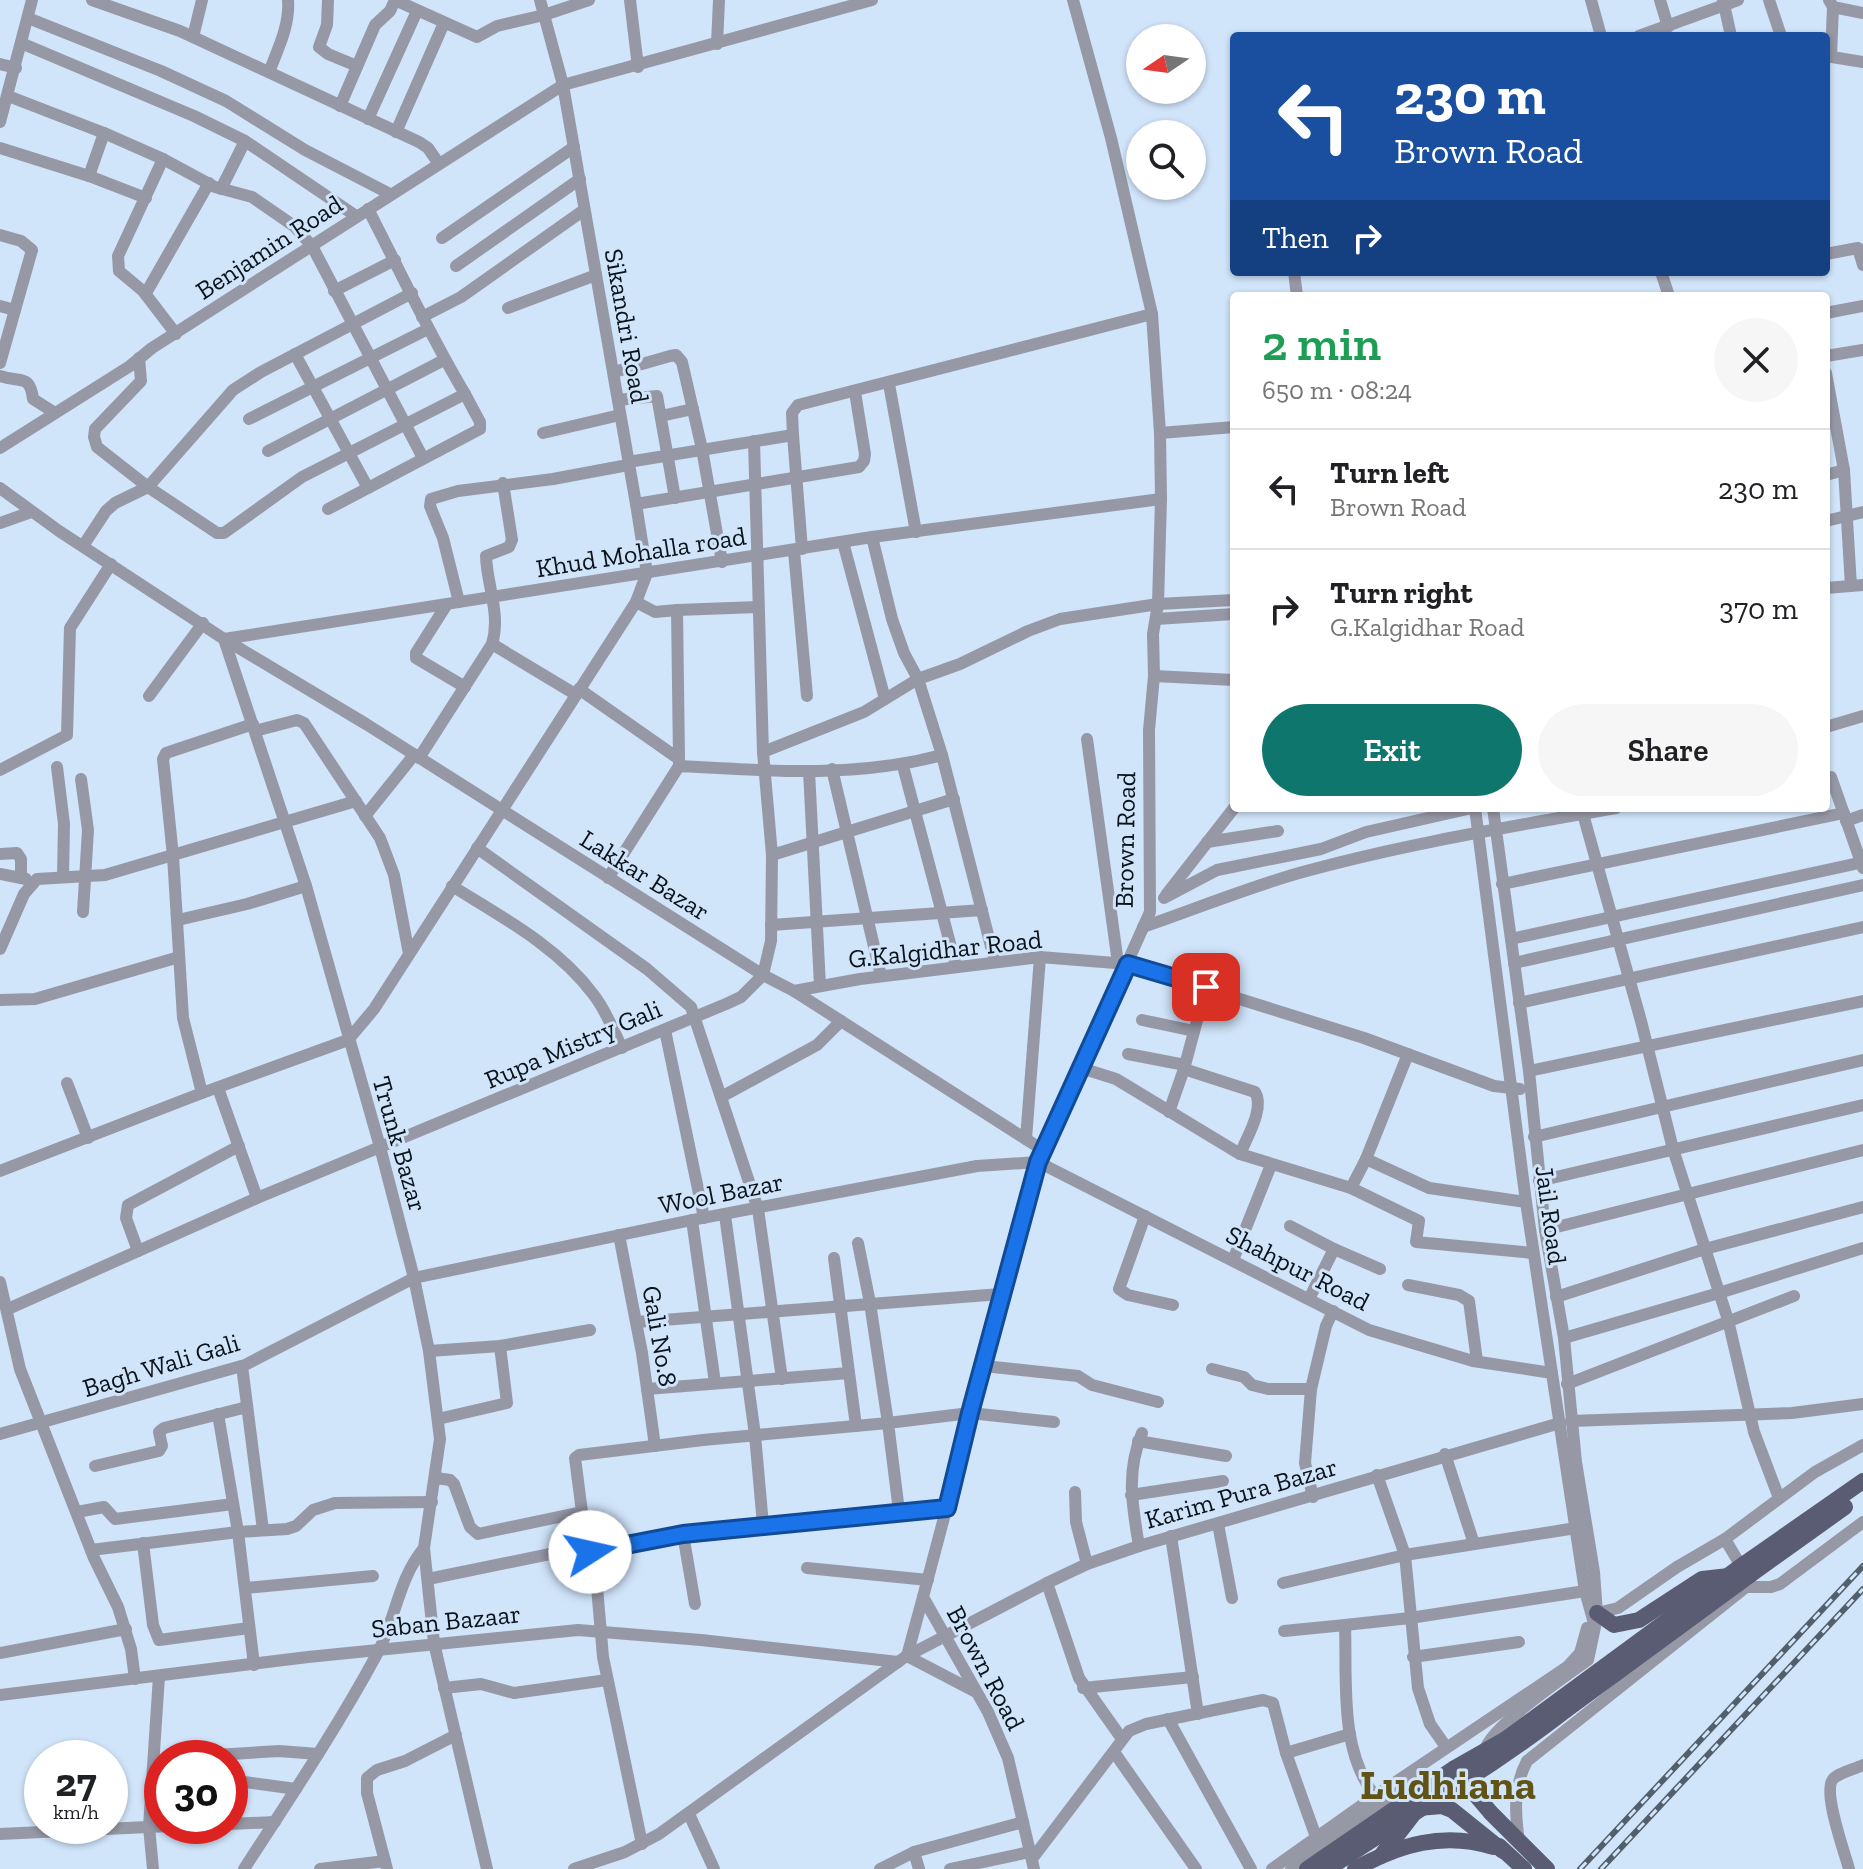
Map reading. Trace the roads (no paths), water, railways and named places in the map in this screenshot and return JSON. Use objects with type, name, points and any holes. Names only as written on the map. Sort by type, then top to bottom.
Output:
[{"type":"main road","points":[[1328,1869],[1445,1792],[1458,1775],[1485,1753],[1863,1481]]},
{"type":"main road","points":[[1307,1869],[1458,1775],[1552,1730],[1863,1495]]},
{"type":"main road","points":[[1600,1620],[1614,1625],[1639,1620],[1702,1579],[1729,1576]]},
{"type":"main road","points":[[1424,1776],[1432,1770],[1458,1775],[1524,1869]]},
{"type":"main road","points":[[1445,1792],[1509,1849]]},
{"type":"main road","points":[[1381,1856],[1418,1808],[1442,1806],[1509,1849],[1547,1869]]},
{"type":"main road","points":[[1355,1869],[1423,1841],[1465,1840],[1509,1849]]},
{"type":"street","points":[[1,117],[32,0]]},
{"type":"street","points":[[92,0],[193,37],[425,145],[439,164]]},
{"type":"street","points":[[193,37],[202,0]]},
{"type":"street","points":[[269,72],[285,27],[288,0]]},
{"type":"street","points":[[328,0],[327,25],[319,47],[357,66]]},
{"type":"street","points":[[340,106],[375,25],[390,11],[395,0],[477,37],[497,26],[589,0]]},
{"type":"street","name":"Sikandri Road","points":[[540,0],[563,85],[647,573]]},
{"type":"street","points":[[630,0],[638,67]]},
{"type":"street","points":[[717,44],[719,0]]},
{"type":"street","points":[[563,85],[638,67],[872,0]]},
{"type":"street","name":"Brown Road","points":[[1032,1860],[1008,1758],[988,1712],[923,1597],[1040,1156],[1081,1068],[1123,964],[1150,912],[1149,730],[1158,604],[1161,499],[1152,314],[1111,138],[1073,0]]},
{"type":"street","points":[[1591,0],[1600,32]]},
{"type":"street","points":[[1660,0],[1668,27]]},
{"type":"street","points":[[1652,32],[1738,0]]},
{"type":"street","points":[[1769,0],[1780,32]]},
{"type":"street","points":[[1724,3],[1730,32]]},
{"type":"street","points":[[1830,32],[1831,4],[1863,13]]},
{"type":"street","points":[[368,119],[417,11]]},
{"type":"street","points":[[28,18],[161,71],[226,101],[305,150],[390,194]]},
{"type":"street","points":[[396,132],[444,23]]},
{"type":"street","points":[[21,43],[194,116],[245,141],[362,213],[395,260],[444,360],[480,422],[480,429],[328,509]]},
{"type":"street","points":[[1830,56],[1863,62]]},
{"type":"street","points":[[0,64],[16,68]]},
{"type":"street","name":"Benjamin Road","points":[[0,448],[563,85]]},
{"type":"street","points":[[8,96],[104,133],[215,186],[252,197],[294,226],[312,246],[423,458]]},
{"type":"street","points":[[89,176],[104,133]]},
{"type":"street","points":[[146,293],[245,141]]},
{"type":"street","points":[[442,238],[574,147]]},
{"type":"street","points":[[0,148],[146,198]]},
{"type":"street","points":[[163,159],[118,256],[118,263],[123,276],[146,293],[176,334]]},
{"type":"street","points":[[456,266],[580,179]]},
{"type":"street","points":[[422,317],[461,297],[584,210]]},
{"type":"street","points":[[0,235],[21,241],[32,250],[0,363]]},
{"type":"street","points":[[1830,253],[1858,248],[1863,265]]},
{"type":"street","points":[[334,291],[395,260]]},
{"type":"street","points":[[508,308],[596,275]]},
{"type":"street","points":[[83,546],[111,507],[148,487],[233,390],[412,293]]},
{"type":"street","points":[[0,306],[15,310]]},
{"type":"street","points":[[1830,312],[1863,306]]},
{"type":"street","points":[[807,696],[792,413],[796,407],[1152,314]]},
{"type":"street","points":[[249,419],[428,329]]},
{"type":"street","points":[[1830,355],[1863,350]]},
{"type":"street","points":[[295,354],[368,488]]},
{"type":"street","points":[[614,372],[676,355],[685,372],[722,562]]},
{"type":"street","points":[[139,358],[141,381],[95,429],[97,447],[148,487],[213,532],[221,533],[289,485],[465,394]]},
{"type":"street","points":[[268,451],[444,360]]},
{"type":"street","points":[[0,376],[29,383],[33,389],[33,399],[55,413]]},
{"type":"street","points":[[889,384],[916,532]]},
{"type":"street","points":[[636,504],[854,469],[862,465],[864,444],[855,392]]},
{"type":"street","points":[[618,400],[654,395],[658,399],[675,498]]},
{"type":"street","points":[[661,416],[693,409]]},
{"type":"street","points":[[543,433],[620,415]]},
{"type":"street","points":[[1830,417],[1844,470],[1857,586],[1830,588]]},
{"type":"street","points":[[1160,433],[1230,427]]},
{"type":"street","points":[[465,687],[416,658],[453,603],[443,538],[430,501],[450,493],[503,483],[553,479],[667,455],[793,435]]},
{"type":"street","points":[[754,441],[763,752],[772,855],[771,941],[763,975]]},
{"type":"street","points":[[1830,474],[1844,470]]},
{"type":"street","points":[[365,816],[417,757],[492,644],[496,627],[486,556],[509,547],[512,540],[503,483]]},
{"type":"street","points":[[0,488],[31,512],[224,639]]},
{"type":"street","name":"Khud Mohalla road","points":[[224,639],[872,537],[1161,499]]},
{"type":"street","points":[[0,523],[31,512]]},
{"type":"street","points":[[1830,520],[1863,512]]},
{"type":"street","points":[[872,537],[892,619],[904,653],[918,679],[942,755],[995,962]]},
{"type":"street","points":[[843,542],[885,699]]},
{"type":"street","points":[[0,770],[67,735],[70,628],[111,564]]},
{"type":"street","points":[[0,1171],[348,1040],[374,1009],[636,602],[647,573]]},
{"type":"street","points":[[763,752],[852,718],[918,679],[960,664],[1060,619],[1158,604],[1230,600]]},
{"type":"street","points":[[636,602],[655,612],[758,607]]},
{"type":"street","points":[[608,878],[679,763],[677,610]]},
{"type":"street","points":[[1156,619],[1230,614]]},
{"type":"street","points":[[149,696],[203,623]]},
{"type":"street","name":"Trunk Bazar","points":[[224,639],[306,886],[414,1278],[429,1351],[440,1439],[424,1548],[434,1643],[487,1869]]},
{"type":"street","name":"Lakkar Bazar","points":[[224,639],[763,975],[794,991],[1026,1139],[1040,1156]]},
{"type":"street","points":[[492,644],[577,691],[679,763],[764,771],[809,771],[903,766],[942,755]]},
{"type":"street","points":[[1154,676],[1230,680]]},
{"type":"street","points":[[1830,726],[1863,716]]},
{"type":"street","points":[[202,1093],[183,1018],[164,756],[254,728],[297,720],[304,723],[380,838],[392,868],[409,954]]},
{"type":"street","points":[[1087,739],[1123,964]]},
{"type":"street","points":[[903,766],[956,966]]},
{"type":"street","points":[[57,767],[64,824],[63,877]]},
{"type":"street","points":[[832,769],[881,976]]},
{"type":"street","points":[[809,771],[820,986]]},
{"type":"street","points":[[81,779],[88,830],[83,912]]},
{"type":"street","points":[[1511,939],[1862,865],[1830,782]]},
{"type":"street","points":[[772,855],[954,799]]},
{"type":"street","points":[[0,874],[27,880],[105,875],[356,801]]},
{"type":"street","points":[[1150,912],[1231,812]]},
{"type":"street","points":[[1164,898],[1217,870],[1321,849],[1361,833],[1456,812]]},
{"type":"street","name":"Jail Road","points":[[1475,812],[1533,1253],[1552,1373],[1566,1422],[1600,1620]]},
{"type":"street","name":"Jail Road","points":[[1493,812],[1529,1071],[1545,1230],[1564,1338],[1566,1422],[1576,1528],[1585,1591],[1600,1620]]},
{"type":"street","points":[[1143,927],[1295,875],[1478,832],[1594,812]]},
{"type":"street","points":[[1583,814],[1648,1046],[1673,1149],[1728,1320],[1749,1413],[1779,1498]]},
{"type":"street","points":[[1502,884],[1863,815]]},
{"type":"street","points":[[1207,842],[1278,831]]},
{"type":"street","points":[[477,848],[647,969],[684,999],[696,1017],[758,1209],[782,1379]]},
{"type":"street","points":[[0,854],[17,853],[27,880],[0,949]]},
{"type":"street","points":[[1514,963],[1863,885]]},
{"type":"street","points":[[178,920],[306,886]]},
{"type":"street","points":[[452,886],[525,933],[563,962],[595,996],[622,1048]]},
{"type":"street","points":[[771,925],[982,910]]},
{"type":"street","points":[[1519,1003],[1863,927]]},
{"type":"street","points":[[0,1000],[35,999],[179,957]]},
{"type":"street","points":[[1026,1139],[1040,957]]},
{"type":"street","name":"G.Kalgidhar Road","points":[[794,991],[881,976],[1040,957],[1123,964],[1206,987],[1494,1086],[1530,1089]]},
{"type":"street","name":"Rupa Mistry Gali","points":[[8,1309],[257,1198],[696,1017],[741,997],[763,975]]},
{"type":"street","points":[[1169,1112],[1206,987]]},
{"type":"street","points":[[1529,1071],[1863,1001]]},
{"type":"street","points":[[1142,1020],[1194,1031]]},
{"type":"street","points":[[721,1097],[817,1045],[841,1021]]},
{"type":"street","points":[[665,1030],[698,1219],[715,1383]]},
{"type":"street","points":[[1128,1054],[1184,1067],[1255,1092],[1258,1109],[1240,1154]]},
{"type":"street","points":[[1351,1188],[1366,1159],[1408,1054]]},
{"type":"street","points":[[1534,1137],[1863,1060]]},
{"type":"street","points":[[1081,1068],[1116,1079],[1240,1154],[1351,1188],[1419,1221],[1418,1243],[1533,1253]]},
{"type":"street","points":[[67,1083],[88,1138]]},
{"type":"street","points":[[218,1088],[257,1198]]},
{"type":"street","points":[[1539,1181],[1863,1105]]},
{"type":"street","points":[[138,1251],[126,1218],[128,1205],[239,1146]]},
{"type":"street","points":[[1545,1230],[1863,1150]]},
{"type":"street","name":"Wool Bazar","points":[[414,1278],[698,1219],[1040,1156]]},
{"type":"street","name":"Shahpur Road","points":[[1040,1156],[1145,1216],[1369,1330],[1477,1361],[1552,1373]]},
{"type":"street","points":[[1366,1159],[1429,1188],[1526,1202]]},
{"type":"street","points":[[1233,1260],[1271,1165]]},
{"type":"street","points":[[1556,1297],[1705,1249],[1863,1207]]},
{"type":"street","points":[[725,1215],[755,1435],[763,1525]]},
{"type":"street","points":[[1145,1216],[1119,1289],[1128,1295],[1173,1305]]},
{"type":"street","points":[[1290,1226],[1380,1269]]},
{"type":"street","name":"Gali No.8","points":[[619,1235],[637,1322],[655,1446]]},
{"type":"street","points":[[858,1243],[870,1303],[899,1511]]},
{"type":"street","points":[[1564,1338],[1863,1248]]},
{"type":"street","points":[[1309,1299],[1334,1249]]},
{"type":"street","points":[[834,1258],[856,1426]]},
{"type":"street","name":"Bagh Wali Gali","points":[[0,1434],[242,1366],[414,1278]]},
{"type":"street","points":[[0,1282],[20,1369],[91,1550],[126,1629],[135,1679]]},
{"type":"street","points":[[1408,1285],[1459,1295],[1469,1301],[1477,1361]]},
{"type":"street","points":[[637,1322],[1001,1294]]},
{"type":"street","points":[[1567,1384],[1794,1296]]},
{"type":"street","points":[[1313,1497],[1305,1463],[1311,1389],[1326,1326],[1333,1311]]},
{"type":"street","points":[[429,1351],[500,1346],[590,1330]]},
{"type":"street","points":[[0,1348],[13,1344]]},
{"type":"street","points":[[438,1419],[507,1403],[500,1346]]},
{"type":"street","points":[[242,1366],[263,1530]]},
{"type":"street","points":[[984,1366],[1078,1376],[1092,1385],[1158,1402]]},
{"type":"street","points":[[1212,1369],[1244,1377],[1252,1385],[1268,1389],[1311,1389]]},
{"type":"street","points":[[647,1389],[849,1373]]},
{"type":"street","name":"Karim Pura Bazar","points":[[574,1869],[642,1844],[689,1814],[903,1659],[1087,1564],[1445,1454],[1566,1422],[1792,1413],[1863,1404]]},
{"type":"street","points":[[95,1466],[159,1451],[162,1446],[161,1430],[247,1407]]},
{"type":"street","points":[[642,1844],[607,1680],[599,1631],[599,1597],[574,1462],[577,1456],[970,1413],[1054,1422]]},
{"type":"street","points":[[218,1414],[238,1532],[254,1665]]},
{"type":"street","points":[[1139,1546],[1131,1495],[1131,1468],[1140,1437],[1226,1456]]},
{"type":"street","points":[[1272,1869],[1574,1661],[1580,1653],[1587,1628],[1725,1539],[1815,1472],[1863,1445]]},
{"type":"street","points":[[1445,1454],[1474,1544]]},
{"type":"street","points":[[1377,1475],[1405,1555],[1413,1657],[1424,1709],[1446,1747]]},
{"type":"street","points":[[436,1478],[453,1482],[470,1527],[478,1534],[582,1512]]},
{"type":"street","points":[[1131,1495],[1223,1481]]},
{"type":"street","points":[[1075,1492],[1076,1522],[1087,1564]]},
{"type":"street","points":[[91,1550],[291,1528],[313,1510],[335,1503],[432,1502]]},
{"type":"street","points":[[77,1512],[104,1507],[115,1519],[233,1504]]},
{"type":"street","points":[[428,1579],[683,1534],[947,1508]]},
{"type":"street","points":[[1509,1849],[1516,1817],[1518,1779],[1527,1761],[1552,1730],[1747,1583],[1771,1587],[1780,1584],[1863,1522]]},
{"type":"street","points":[[1218,1524],[1232,1598]]},
{"type":"street","points":[[1283,1583],[1405,1555],[1576,1528]]},
{"type":"street","points":[[683,1534],[695,1604]]},
{"type":"street","points":[[1171,1536],[1198,1714]]},
{"type":"street","points":[[1725,1539],[1747,1583]]},
{"type":"street","points":[[143,1543],[153,1625],[159,1640],[249,1628]]},
{"type":"street","points":[[244,1869],[318,1754],[379,1650],[408,1568],[424,1548]]},
{"type":"street","points":[[807,1568],[928,1580]]},
{"type":"street","points":[[246,1588],[373,1576]]},
{"type":"street","points":[[1047,1583],[1083,1688],[1122,1739]]},
{"type":"street","points":[[1284,1631],[1410,1618],[1585,1591]]},
{"type":"street","points":[[923,1597],[903,1659],[974,1691]]},
{"type":"street","points":[[1485,1753],[1487,1742],[1505,1725],[1588,1660],[1600,1620]]},
{"type":"street","points":[[1345,1625],[1350,1734],[1355,1763],[1375,1796]]},
{"type":"street","points":[[0,1653],[126,1629]]},
{"type":"street","name":"Saban Bazaar","points":[[0,1695],[434,1643],[570,1630],[903,1659]]},
{"type":"street","points":[[1413,1657],[1519,1642]]},
{"type":"street","points":[[159,1676],[161,1740]]},
{"type":"street","points":[[1083,1688],[1193,1677]]},
{"type":"street","points":[[444,1688],[481,1684],[514,1693],[607,1680]]},
{"type":"street","points":[[950,1869],[1032,1860],[1122,1739],[1136,1728],[1168,1719],[1270,1701],[1316,1837]]},
{"type":"street","points":[[1168,1719],[1251,1869]]},
{"type":"street","points":[[1286,1753],[1350,1734]]},
{"type":"street","points":[[320,1869],[386,1865],[367,1793],[367,1778],[377,1770],[405,1761],[456,1735]]},
{"type":"street","points":[[1114,1752],[1196,1869]]},
{"type":"street","points":[[248,1753],[318,1754]]},
{"type":"street","points":[[1849,1869],[1832,1806],[1830,1785],[1835,1777],[1863,1765]]},
{"type":"street","points":[[1291,1869],[1424,1776]]},
{"type":"street","points":[[248,1782],[296,1789]]},
{"type":"street","points":[[689,1814],[714,1869]]},
{"type":"street","points":[[248,1823],[275,1822]]},
{"type":"street","points":[[880,1869],[914,1852],[1023,1822]]},
{"type":"street","points":[[0,1834],[144,1827]]},
{"type":"street","points":[[151,1844],[153,1869]]},
{"type":"street","points":[[914,1852],[919,1869]]},
{"type":"railway","points":[[1580,1869],[1863,1566]]},
{"type":"railway","points":[[1601,1869],[1863,1589]]},
{"type":"district","name":"Ludhiana","points":[[1448,1784]]}]
